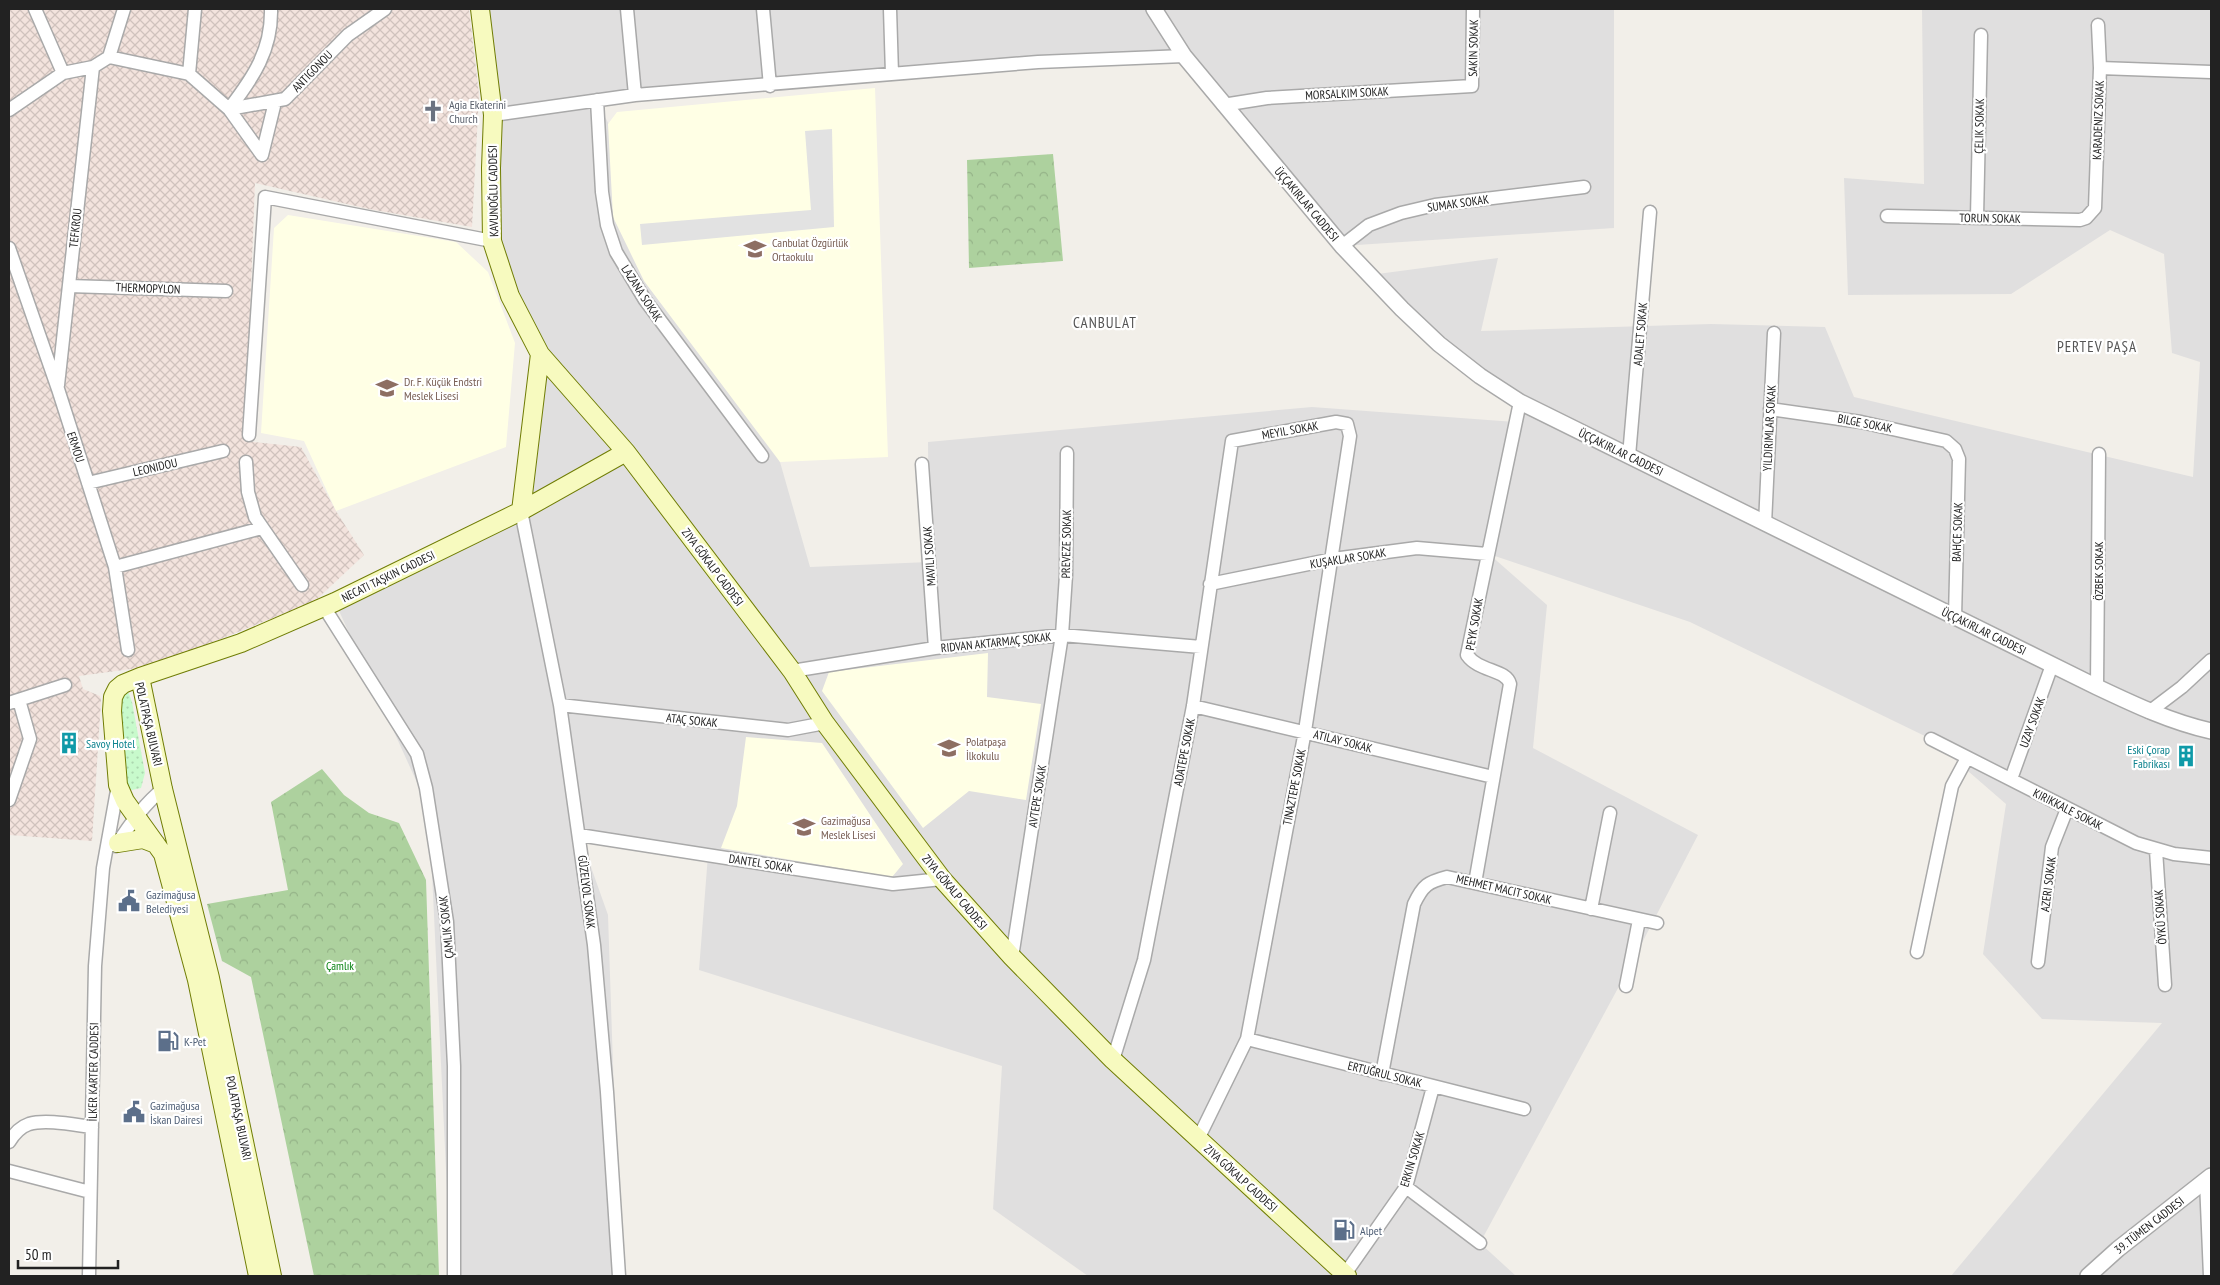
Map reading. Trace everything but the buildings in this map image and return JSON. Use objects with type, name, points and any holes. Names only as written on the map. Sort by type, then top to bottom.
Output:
[{"type":"main road","name":"KAVUNOĞLU CADDESI","points":[[480,9],[493,115],[491,168],[492,241],[510,296],[540,354],[626,452]]},
{"type":"main road","points":[[521,511],[540,354]]},
{"type":"main road","points":[[258,1276],[197,980],[163,854],[137,815],[125,801],[118,785],[112,711],[113,697],[116,689],[140,677],[241,643],[324,607],[521,511],[626,452]]},
{"type":"main road","name":"ZIYA GÖKALP CADDESI","points":[[626,452],[792,671],[825,724],[942,879],[1012,957],[1113,1060],[1346,1275]]},
{"type":"main road","points":[[140,677],[163,789],[210,978],[272,1276]]},
{"type":"main road","points":[[118,843],[143,839],[156,844]]},
{"type":"street","points":[[35,9],[63,73]]},
{"type":"street","points":[[9,110],[63,73],[93,67],[109,57],[124,9]]},
{"type":"street","points":[[189,74],[195,9]]},
{"type":"street","points":[[229,109],[253,78],[264,51],[271,26],[271,9]]},
{"type":"street","name":"ANTIGONOU","points":[[229,109],[285,99],[348,35],[385,9]]},
{"type":"street","points":[[627,9],[635,95]]},
{"type":"street","points":[[763,9],[770,86]]},
{"type":"street","points":[[890,9],[892,74]]},
{"type":"street","points":[[1154,9],[1184,56],[1342,246],[1402,309],[1440,344],[1480,376],[1520,402],[2097,687],[2149,712],[2211,731]]},
{"type":"street","name":"SAKIN SOKAK","points":[[1223,105],[1267,98],[1472,86],[1473,9]]},
{"type":"street","name":"KARADENIZ SOKAK","points":[[2091,214],[2095,208],[2100,68],[2098,25]]},
{"type":"street","name":"ÇELIK SOKAK","points":[[1977,218],[1981,35]]},
{"type":"street","points":[[493,115],[635,95],[770,86],[1038,62],[1184,56]]},
{"type":"street","points":[[109,57],[189,74],[229,109],[262,155],[275,102]]},
{"type":"street","name":"TEFKROU","points":[[58,389],[93,67]]},
{"type":"street","points":[[2100,68],[2211,72]]},
{"type":"street","name":"LAZANA SOKAK","points":[[596,100],[607,225],[616,252],[645,300],[762,456]]},
{"type":"street","name":"SUMAK SOKAK","points":[[1342,246],[1369,224],[1400,213],[1435,205],[1584,187]]},
{"type":"street","points":[[249,435],[265,196],[492,241]]},
{"type":"street","name":"ADALET SOKAK","points":[[1629,456],[1650,212]]},
{"type":"street","name":"TORUN SOKAK","points":[[1887,216],[2080,220],[2091,214]]},
{"type":"street","name":"ERMOU","points":[[9,248],[58,389],[115,567],[128,650]]},
{"type":"street","name":"THERMOPYLON","points":[[69,286],[226,291]]},
{"type":"street","points":[[1765,524],[1774,333]]},
{"type":"street","name":"PEYK SOKAK","points":[[1474,883],[1510,684],[1505,675],[1472,663],[1467,655],[1520,402]]},
{"type":"street","name":"BILGE SOKAK","points":[[1770,410],[1861,422],[1946,440],[1955,449]]},
{"type":"street","name":"MEYIL SOKAK","points":[[1232,440],[1336,422],[1347,424],[1350,436],[1333,559]]},
{"type":"street","name":"ADATEPE SOKAK","points":[[1113,1060],[1144,960],[1193,706],[1232,440]]},
{"type":"street","name":"BAHÇE SOKAK","points":[[1955,449],[1959,459],[1955,617]]},
{"type":"street","name":"LEONIDOU","points":[[88,483],[223,451]]},
{"type":"street","name":"PREVEZE SOKAK","points":[[1062,635],[1066,575],[1067,453]]},
{"type":"street","name":"ÖZBEK SOKAK","points":[[2097,687],[2099,454]]},
{"type":"street","points":[[246,462],[248,492],[255,517],[302,585]]},
{"type":"street","name":"MAVILI SOKAK","points":[[922,464],[935,648]]},
{"type":"street","name":"GÜZELYOL SOKAK","points":[[521,511],[560,705],[580,835],[607,1092],[619,1276]]},
{"type":"street","points":[[115,567],[262,528]]},
{"type":"street","name":"KUŞAKLAR SOKAK","points":[[1210,584],[1333,559],[1416,548],[1487,554]]},
{"type":"street","points":[[1198,1139],[1247,1039],[1305,731],[1333,559]]},
{"type":"street","points":[[324,607],[417,754],[426,788],[447,922],[454,1066],[454,1276]]},
{"type":"street","points":[[792,671],[935,648],[1062,635],[1202,647]]},
{"type":"street","name":"AVTEPE SOKAK","points":[[1012,957],[1062,635]]},
{"type":"street","points":[[2149,712],[2182,687],[2211,660]]},
{"type":"street","name":"UZAY SOKAK","points":[[2011,779],[2052,665]]},
{"type":"street","points":[[9,800],[30,739],[14,702],[65,685]]},
{"type":"street","name":"ATAÇ SOKAK","points":[[560,705],[788,730],[825,724]]},
{"type":"street","points":[[1193,706],[1493,777]]},
{"type":"street","points":[[1931,739],[2136,842],[2156,850],[2183,856],[2211,858]]},
{"type":"street","points":[[1917,952],[1952,786],[1967,758]]},
{"type":"street","name":"İLKER KARTER CADDESI","points":[[89,1276],[95,966],[103,868],[118,785]]},
{"type":"street","name":"İLKER KARTER CADDESI","points":[[103,868],[137,815],[163,789]]},
{"type":"street","name":"AZERI SOKAK","points":[[2038,962],[2052,846],[2067,809]]},
{"type":"street","points":[[1591,909],[1610,813]]},
{"type":"street","name":"DANTEL SOKAK","points":[[580,835],[893,884],[942,879]]},
{"type":"street","name":"ÖYKÜ SOKAK","points":[[2156,850],[2165,985]]},
{"type":"street","name":"MEHMET MACIT SOKAK","points":[[1382,1074],[1414,904],[1421,890],[1432,881],[1447,877],[1657,924]]},
{"type":"street","points":[[1626,986],[1639,920]]},
{"type":"street","name":"ERTUĞRUL SOKAK","points":[[1247,1039],[1524,1108]]},
{"type":"street","name":"ERKIN SOKAK","points":[[1346,1275],[1406,1187],[1433,1086]]},
{"type":"street","points":[[9,1142],[18,1130],[29,1124],[41,1122],[92,1127]]},
{"type":"street","points":[[9,1171],[90,1192]]},
{"type":"street","points":[[2208,1179],[2210,1276]]},
{"type":"street","name":"39. TÜMEN CADDESI","points":[[2088,1276],[2118,1249],[2208,1179]]},
{"type":"street","points":[[1406,1187],[1480,1243]]},
{"type":"shaded area","points":[[9,9],[469,9],[479,95],[472,227],[369,209],[255,183],[245,441],[301,447],[336,511],[364,555],[315,601],[153,666],[79,676],[83,689],[100,696],[101,701],[92,841],[9,835]]},
{"type":"shaded area","points":[[482,9],[1614,9],[1614,228],[1342,246],[1184,56],[597,101],[780,462],[810,567],[929,562],[928,442],[1312,407],[1515,422],[1520,402],[1480,376],[1370,275],[1498,258],[1481,331],[1711,324],[1825,327],[1854,397],[2193,477],[2200,362],[2172,353],[2164,254],[2110,230],[2011,294],[1848,295],[1844,178],[1924,184],[1922,9],[2211,9],[2211,1276],[1951,1276],[2162,1023],[2042,1019],[1983,954],[2006,804],[1931,739],[1690,622],[1489,554],[1547,605],[1533,748],[1698,835],[1630,966],[1480,1243],[1516,1276],[1088,1276],[993,1209],[1002,1066],[699,970],[708,855],[580,836],[608,915],[620,1276],[451,1276],[429,809],[335,602],[524,509],[536,347],[492,241]]},
{"type":"shaded area","name":"Canbulat Özgürlük Ortaokulu","points":[[875,88],[888,457],[780,462],[644,281],[613,217],[608,124],[617,112]]},
{"type":"shaded area","points":[[832,129],[834,227],[642,245],[640,224],[811,210],[805,131]]},
{"type":"shaded area","name":"Dr. F. Küçük Endstri Meslek Lisesi","points":[[288,215],[456,242],[488,272],[515,343],[506,447],[336,511],[304,441],[261,433],[274,228]]},
{"type":"shaded area","name":"Polatpaşa İlkokulu","points":[[988,653],[987,697],[1041,704],[1026,800],[969,791],[923,828],[822,691],[829,672]]},
{"type":"shaded area","name":"Gazimağusa Meslek Lisesi","points":[[746,737],[822,743],[903,864],[892,877],[721,848],[737,806]]},
{"type":"green space","points":[[1053,154],[1063,261],[969,268],[967,160]]},
{"type":"green space","points":[[128,691],[132,702],[145,773],[141,788],[132,790],[127,788],[119,704],[120,694]]},
{"type":"green space","name":"Çamlık","points":[[322,769],[344,795],[369,813],[399,823],[426,880],[439,1276],[314,1276],[251,977],[222,961],[207,904],[288,890],[271,802]]},
{"type":"place","name":"Agia Ekaterini Church","points":[[433,111]]},
{"type":"place","name":"Canbulat Özgürlük Ortaokulu","points":[[755,249]]},
{"type":"place","name":"Dr. F. Küçük Endstri Meslek Lisesi","points":[[387,388]]},
{"type":"place","name":"Savoy Hotel","points":[[69,743]]},
{"type":"place","name":"Polatpaşa İlkokulu","points":[[949,748]]},
{"type":"place","name":"Eski Çorap Fabrikası","points":[[2186,756]]},
{"type":"place","name":"Gazimağusa Meslek Lisesi","points":[[804,827]]},
{"type":"place","name":"Gazimağusa Belediyesi","points":[[129,901]]},
{"type":"place","name":"K-Pet","points":[[168,1041]]},
{"type":"place","name":"Gazimağusa İskan Dairesi","points":[[134,1112]]},
{"type":"place","name":"Alpet","points":[[1344,1230]]},
{"type":"district","name":"CANBULAT","points":[[1105,322]]},
{"type":"district","name":"PERTEV PAŞA","points":[[2097,346]]}]
